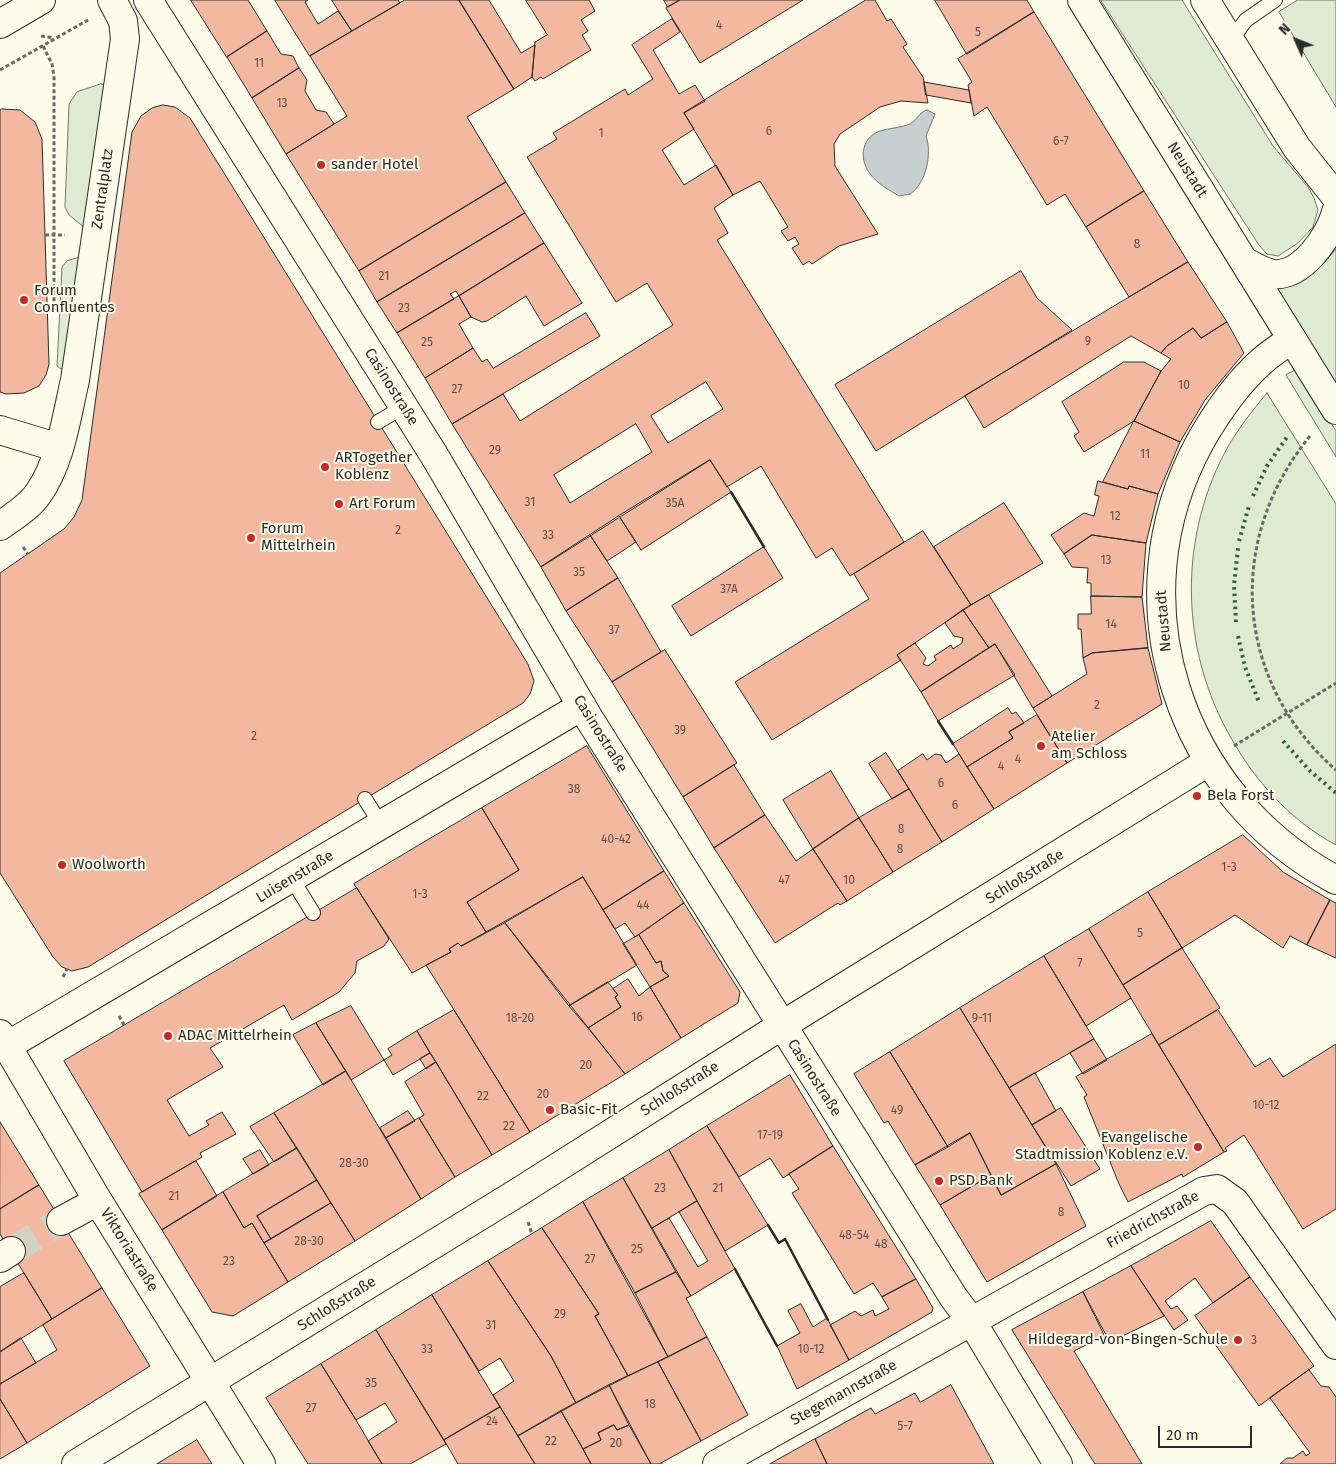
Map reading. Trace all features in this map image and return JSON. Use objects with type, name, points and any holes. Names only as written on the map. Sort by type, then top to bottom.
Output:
[{"type":"street","points":[[0,24],[41,0]]},
{"type":"street","name":"Casinostraße","points":[[148,0],[403,407],[582,706],[781,1026],[954,1298],[972,1322],[1058,1464]]},
{"type":"street","name":"Neustadt","points":[[1082,0],[1336,410]]},
{"type":"street","points":[[1205,0],[1297,148],[1336,197]]},
{"type":"street","name":"Zentralplatz","points":[[0,526],[20,513],[38,495],[50,474],[59,448],[74,380],[125,39],[123,20],[113,2]]},
{"type":"street","points":[[1244,261],[1260,270],[1274,274],[1289,271],[1305,262],[1319,247],[1336,212]]},
{"type":"street","name":"Neustadt","points":[[1292,339],[1263,360],[1220,408],[1183,476],[1167,532],[1161,576],[1160,604],[1166,651],[1175,690],[1198,744],[1208,762],[1240,805],[1258,824],[1298,857],[1336,880]]},
{"type":"street","points":[[0,430],[59,448]]},
{"type":"street","name":"Luisenstraße","points":[[4,1040],[382,826],[582,706]]},
{"type":"street","name":"Schloßstraße","points":[[76,1464],[517,1193],[781,1026],[1208,762]]},
{"type":"street","name":"Viktoriastraße","points":[[4,1040],[98,1201],[261,1464]]},
{"type":"street","name":"Friedrichstraße","points":[[972,1322],[1204,1191],[1217,1189],[1235,1202],[1336,1345]]},
{"type":"street","points":[[62,1221],[98,1201]]},
{"type":"street","name":"Stegemannstraße","points":[[717,1464],[972,1322]]},
{"type":"lane","points":[[1230,41],[1246,20],[1276,0]]},
{"type":"lane","points":[[378,422],[403,407]]},
{"type":"lane","points":[[365,799],[382,826]]},
{"type":"lane","points":[[292,878],[313,913]]},
{"type":"path","points":[[0,70],[113,2]]},
{"type":"path","points":[[40,36],[56,38]]},
{"type":"path","points":[[42,46],[52,64],[54,77],[54,312]]},
{"type":"path","points":[[1310,436],[1287,468],[1269,504],[1257,542],[1252,581],[1254,621],[1262,659],[1277,696],[1287,714],[1310,745],[1336,770]]},
{"type":"path","points":[[1208,762],[1336,683]]},
{"type":"path","points":[[63,977],[66,969]]},
{"type":"path","points":[[119,1016],[124,1025]]},
{"type":"green space","points":[[1101,0],[1182,0],[1273,146],[1308,187],[1314,198],[1318,210],[1313,227],[1298,243],[1278,256],[1267,254],[1259,245]]},
{"type":"green space","points":[[1298,0],[1336,0],[1336,107],[1279,12]]},
{"type":"green space","points":[[101,84],[106,86],[85,228],[69,215],[65,207],[69,104],[77,92]]},
{"type":"green space","points":[[1336,249],[1336,392],[1268,286],[1289,287],[1298,283],[1322,265]]},
{"type":"green space","points":[[81,257],[68,367],[61,369],[57,366],[62,267],[67,261]]},
{"type":"green space","points":[[1298,369],[1336,431],[1336,457],[1286,375]]},
{"type":"green space","points":[[1267,393],[1336,504],[1336,845],[1293,815],[1268,790],[1246,763],[1218,714],[1205,677],[1196,640],[1192,602],[1192,563],[1198,525],[1209,488],[1225,452],[1245,421]]},
{"type":"shaded area","points":[[927,110],[935,114],[926,136],[928,143],[927,167],[921,183],[916,189],[910,194],[899,196],[884,187],[867,169],[863,157],[865,144],[873,134],[910,124],[922,112]]},
{"type":"building","points":[[191,0],[248,0],[267,31],[227,57]]},
{"type":"building","points":[[275,0],[308,0],[305,2],[318,24],[338,11],[352,31],[310,56]]},
{"type":"building","points":[[332,0],[398,0],[400,3],[352,31]]},
{"type":"building","points":[[405,0],[459,0],[514,89],[467,117],[506,182],[359,271],[286,154],[347,116],[310,56]]},
{"type":"building","points":[[459,0],[489,0],[521,53],[535,45],[532,77],[514,89]]},
{"type":"building","points":[[526,0],[589,0],[595,11],[581,20],[588,31],[582,35],[591,50],[543,79],[541,77],[535,81],[532,77],[535,42],[547,35]]},
{"type":"building","points":[[664,0],[680,0],[668,7]]},
{"type":"building","points":[[680,0],[803,0],[700,63],[666,8]]},
{"type":"building","points":[[866,0],[875,0],[887,21],[891,19],[907,44],[903,47],[923,77],[928,103],[901,101],[880,107],[840,134],[834,144],[835,166],[878,234],[839,246],[812,264],[809,261],[803,265],[792,248],[799,244],[795,237],[788,241],[781,231],[788,227],[760,181],[733,195],[684,113]]},
{"type":"building","points":[[935,0],[1027,0],[1034,12],[967,54]]},
{"type":"building","points":[[1034,12],[1144,191],[1086,227],[1065,194],[1047,205],[987,107],[974,116],[968,85],[972,82],[958,59]]},
{"type":"building","points":[[672,19],[680,32],[653,50],[679,94],[695,85],[705,101],[684,113],[694,129],[662,150],[684,185],[716,165],[733,195],[714,208],[728,233],[717,240],[904,542],[850,576],[832,548],[816,558],[761,466],[727,487],[710,460],[541,567],[452,424],[503,394],[520,421],[673,325],[647,283],[616,302],[527,157],[557,139],[553,133],[625,89],[628,95],[653,79],[632,45]],"holes":[[[706,382],[723,409],[668,443],[651,416]],[[636,424],[652,452],[570,503],[554,475]]]},
{"type":"building","points":[[267,31],[281,54],[293,56],[299,68],[252,98],[227,57]]},
{"type":"building","points":[[299,68],[307,80],[305,91],[316,110],[326,112],[334,124],[286,154],[252,98]]},
{"type":"building","points":[[924,82],[969,90],[971,103],[926,95]]},
{"type":"building","name":"Forum Mittelrhein","points":[[163,105],[175,107],[190,118],[528,664],[534,681],[530,694],[523,703],[88,967],[72,971],[62,967],[53,957],[0,873],[0,573],[64,529],[74,517],[82,500],[132,132],[141,116],[152,108]]},
{"type":"building","name":"Forum Confluentes","points":[[0,110],[20,110],[35,122],[42,139],[49,364],[46,375],[39,386],[24,393],[6,394],[0,392]]},
{"type":"building","points":[[506,182],[525,213],[377,302],[359,271]]},
{"type":"building","points":[[1144,191],[1188,262],[1129,297],[1086,227]]},
{"type":"building","points":[[525,213],[544,243],[459,296],[456,291],[450,294],[454,299],[397,333],[377,302]]},
{"type":"building","points":[[544,243],[582,303],[544,326],[526,296],[487,321],[482,322],[471,317],[459,296]]},
{"type":"building","points":[[1188,262],[1227,322],[1201,338],[1193,328],[1167,346],[1161,353],[1131,336],[984,428],[965,396]]},
{"type":"building","points":[[1021,271],[1037,298],[1072,330],[876,451],[835,385]]},
{"type":"building","points":[[459,296],[471,317],[459,324],[473,348],[425,378],[397,333]]},
{"type":"building","points":[[586,313],[600,336],[452,424],[425,378],[473,348],[482,362],[487,359],[493,368]]},
{"type":"building","points":[[1227,322],[1244,353],[1205,400],[1180,442],[1134,421],[1161,371],[1171,359],[1161,353],[1167,346],[1193,328],[1201,338]]},
{"type":"building","points":[[1124,362],[1144,362],[1161,371],[1134,421],[1084,452],[1074,436],[1079,432],[1062,402]]},
{"type":"building","points":[[1134,421],[1180,442],[1158,494],[1129,486],[1128,489],[1103,482]]},
{"type":"building","points":[[710,460],[731,492],[641,550],[619,516]]},
{"type":"building","points":[[1098,481],[1128,489],[1129,486],[1158,494],[1146,543],[1092,535],[1064,554],[1051,535],[1084,513],[1094,516],[1099,496],[1095,495]]},
{"type":"building","points":[[1004,503],[1043,563],[971,605],[934,547]]},
{"type":"building","points":[[619,516],[636,542],[607,561],[590,535]]},
{"type":"building","points":[[923,531],[971,605],[897,655],[901,660],[772,740],[735,682],[869,599],[854,574]]},
{"type":"building","points":[[590,535],[618,578],[566,611],[541,567]]},
{"type":"building","points":[[1092,535],[1146,543],[1142,597],[1091,596],[1091,583],[1087,583],[1088,568],[1072,567],[1064,554]]},
{"type":"building","points":[[764,547],[783,578],[691,636],[672,606]]},
{"type":"building","points":[[618,578],[661,652],[612,682],[566,611]]},
{"type":"building","points":[[989,595],[1052,696],[1033,708],[995,644],[989,648],[963,610]]},
{"type":"building","points":[[1091,596],[1142,597],[1148,648],[1092,653],[1083,658],[1081,629],[1078,629],[1078,614],[1091,614]]},
{"type":"building","points":[[963,610],[989,648],[921,692],[897,655],[915,643],[926,658],[923,664],[928,666],[936,660],[934,656],[951,645],[953,649],[962,643],[963,638],[954,636],[945,623]]},
{"type":"building","points":[[995,644],[1015,675],[938,721],[921,692]]},
{"type":"building","points":[[1148,648],[1162,704],[1067,763],[1033,708],[1087,674],[1083,658],[1092,653]]},
{"type":"building","points":[[665,650],[737,763],[683,797],[612,682]]},
{"type":"building","points":[[1008,708],[1012,714],[1016,712],[1024,723],[1009,732],[1013,738],[967,767],[953,744]]},
{"type":"building","points":[[1037,715],[1067,763],[994,809],[967,767],[1013,738],[1009,732]]},
{"type":"building","points":[[587,746],[664,871],[603,910],[583,877],[486,932],[467,902],[519,870],[482,808]]},
{"type":"building","points":[[886,753],[909,789],[892,799],[869,764]]},
{"type":"building","points":[[923,754],[927,760],[935,754],[941,755],[946,763],[959,754],[994,809],[942,842],[898,771]]},
{"type":"building","points":[[734,765],[765,815],[714,848],[683,797]]},
{"type":"building","points":[[831,771],[859,818],[813,849],[783,800]]},
{"type":"building","points":[[909,789],[942,842],[893,872],[859,818]]},
{"type":"building","points":[[482,808],[519,870],[467,902],[486,932],[461,946],[458,943],[449,949],[451,952],[412,973],[354,884]]},
{"type":"building","points":[[765,815],[796,861],[813,849],[847,901],[840,905],[838,903],[775,943],[714,848]]},
{"type":"building","points":[[859,818],[893,872],[847,901],[813,849]]},
{"type":"building","points":[[1243,835],[1283,872],[1330,900],[1307,945],[1290,936],[1283,948],[1235,915],[1182,948],[1148,892]]},
{"type":"building","points":[[664,871],[684,903],[635,937],[625,923],[615,929],[603,910]]},
{"type":"building","points":[[583,877],[637,965],[569,1006],[505,923]]},
{"type":"building","name":"ADAC Mittelrhein","points":[[357,888],[389,939],[384,946],[357,961],[355,973],[339,992],[292,1020],[284,1005],[210,1048],[223,1067],[167,1100],[189,1136],[209,1125],[206,1121],[222,1112],[236,1134],[200,1153],[202,1157],[142,1192],[64,1061]]},
{"type":"building","points":[[1148,892],[1182,948],[1123,985],[1089,929]]},
{"type":"building","points":[[1330,900],[1336,903],[1336,958],[1307,945]]},
{"type":"building","points":[[684,903],[740,992],[738,1003],[681,1038],[650,987],[669,976],[663,971],[661,961],[656,963],[639,935]]},
{"type":"building","points":[[505,923],[625,1074],[530,1132],[426,965],[451,952],[449,949],[458,943],[461,946]]},
{"type":"building","points":[[1089,929],[1131,998],[1086,1026],[1044,956]]},
{"type":"building","points":[[639,935],[656,963],[661,961],[663,971],[669,976],[650,987],[623,944]]},
{"type":"building","points":[[1182,948],[1220,1008],[1159,1045],[1123,985]]},
{"type":"building","points":[[1044,956],[1094,1039],[1009,1088],[960,1008]]},
{"type":"building","points":[[628,979],[639,996],[650,987],[681,1038],[625,1074],[588,1028],[621,1007],[615,997],[618,995],[613,989]]},
{"type":"building","points":[[608,982],[618,995],[615,997],[621,1007],[588,1028],[569,1006]]},
{"type":"building","points":[[351,1006],[384,1060],[351,1080],[316,1023]]},
{"type":"building","points":[[960,1008],[1056,1164],[1001,1195],[970,1133],[948,1147],[890,1052]]},
{"type":"building","points":[[454,1010],[530,1132],[492,1155],[417,1031]]},
{"type":"building","points":[[1218,1010],[1255,1067],[1270,1058],[1283,1077],[1336,1044],[1336,1209],[1303,1229],[1244,1135],[1225,1148],[1227,1151],[1224,1152],[1159,1045]]},
{"type":"building","points":[[316,1023],[346,1071],[323,1085],[293,1035]]},
{"type":"building","points":[[417,1031],[430,1053],[393,1075],[384,1060],[392,1055],[388,1049]]},
{"type":"building","points":[[1152,1034],[1224,1152],[1183,1177],[1182,1174],[1128,1202],[1084,1097],[1087,1095],[1076,1077]]},
{"type":"building","points":[[1094,1039],[1107,1060],[1083,1074],[1070,1053]]},
{"type":"building","points":[[890,1052],[948,1147],[915,1165],[888,1121],[884,1123],[854,1074]]},
{"type":"building","points":[[430,1053],[436,1062],[426,1069],[420,1059]]},
{"type":"building","points":[[436,1062],[492,1155],[455,1177],[419,1118],[424,1115],[405,1082]]},
{"type":"building","points":[[346,1071],[421,1199],[355,1241],[274,1113]]},
{"type":"building","points":[[1035,1073],[1056,1111],[1032,1125],[1009,1088]]},
{"type":"building","points":[[790,1075],[833,1146],[783,1178],[770,1158],[739,1177],[707,1126]]},
{"type":"building","points":[[1061,1108],[1100,1169],[1071,1186],[1032,1125]]},
{"type":"building","points":[[408,1111],[415,1121],[386,1138],[380,1128]]},
{"type":"building","points":[[274,1113],[297,1148],[274,1162],[250,1127]]},
{"type":"building","points":[[419,1118],[455,1177],[421,1199],[386,1138]]},
{"type":"building","points":[[0,1122],[39,1185],[0,1209]]},
{"type":"building","points":[[707,1126],[768,1225],[725,1251],[669,1150]]},
{"type":"building","points":[[970,1133],[991,1175],[940,1205],[915,1165]]},
{"type":"building","points":[[833,1146],[916,1279],[882,1297],[873,1283],[854,1294],[792,1193],[799,1189],[789,1174]]},
{"type":"building","points":[[297,1148],[317,1180],[257,1216],[271,1239],[264,1243],[252,1223],[244,1228],[223,1192]]},
{"type":"building","points":[[260,1150],[269,1165],[253,1174],[243,1159]]},
{"type":"building","points":[[669,1150],[697,1201],[652,1228],[623,1178]]},
{"type":"building","points":[[196,1161],[217,1196],[162,1230],[139,1194]]},
{"type":"building","points":[[1056,1164],[1086,1226],[987,1282],[940,1205],[991,1175],[1001,1195]]},
{"type":"building","points":[[623,1178],[676,1272],[635,1293],[583,1202]]},
{"type":"building","points":[[317,1180],[331,1203],[271,1239],[257,1216]]},
{"type":"building","points":[[39,1185],[102,1288],[52,1319],[0,1234],[0,1209]]},
{"type":"building","points":[[223,1192],[244,1228],[252,1223],[288,1282],[233,1316],[212,1312],[162,1230]]},
{"type":"building","points":[[697,1201],[735,1269],[691,1296],[652,1228],[669,1218],[698,1267],[708,1261],[679,1212]]},
{"type":"building","points":[[583,1202],[668,1357],[628,1376],[595,1316],[599,1314],[542,1228]]},
{"type":"building","points":[[331,1203],[355,1241],[288,1282],[264,1243]]},
{"type":"building","points":[[1211,1221],[1250,1277],[1213,1303],[1195,1278],[1165,1301],[1171,1309],[1177,1306],[1188,1320],[1174,1330],[1131,1266]]},
{"type":"building","points":[[542,1228],[599,1314],[595,1316],[628,1376],[576,1403],[551,1356],[488,1261]]},
{"type":"building","points":[[488,1261],[551,1356],[576,1403],[518,1436],[493,1395],[514,1381],[500,1358],[479,1371],[432,1295]]},
{"type":"building","points":[[1131,1266],[1164,1316],[1108,1343],[1083,1292]]},
{"type":"building","points":[[676,1272],[691,1296],[686,1298],[707,1337],[668,1357],[635,1293]]},
{"type":"building","points":[[24,1273],[52,1319],[0,1352],[0,1287]]},
{"type":"building","name":"Hildegard-von-Bingen-Schule","points":[[1250,1277],[1314,1366],[1259,1406],[1195,1316]]},
{"type":"building","points":[[916,1279],[933,1308],[932,1312],[849,1360],[830,1325],[855,1311],[861,1316],[873,1310],[875,1316],[889,1309],[882,1297]]},
{"type":"building","points":[[102,1288],[150,1366],[27,1443],[0,1399],[0,1384],[57,1350],[43,1325]]},
{"type":"building","points":[[1083,1292],[1106,1335],[1074,1351],[1142,1464],[1095,1464],[1012,1330]]},
{"type":"building","points":[[432,1295],[500,1407],[444,1440],[376,1330]]},
{"type":"building","points":[[801,1304],[813,1327],[827,1318],[849,1360],[797,1389],[777,1346],[800,1333],[788,1311]]},
{"type":"building","points":[[376,1330],[446,1444],[410,1464],[382,1464],[368,1441],[397,1422],[385,1403],[356,1420],[321,1364]]},
{"type":"building","points":[[707,1337],[748,1415],[701,1441],[658,1362]]},
{"type":"building","points":[[21,1338],[36,1363],[0,1384],[0,1352]]},
{"type":"building","points":[[658,1362],[701,1441],[659,1464],[651,1464],[609,1385]]},
{"type":"building","points":[[321,1364],[382,1464],[308,1464],[266,1398]]},
{"type":"building","points":[[1309,1370],[1321,1386],[1329,1387],[1336,1397],[1336,1464],[1280,1464],[1287,1458],[1293,1458],[1303,1451],[1306,1456],[1310,1453],[1270,1398]]},
{"type":"building","points":[[609,1385],[629,1425],[617,1430],[614,1425],[598,1433],[601,1440],[583,1449],[561,1411]]},
{"type":"building","points":[[951,1385],[994,1464],[827,1464],[815,1439],[871,1408],[875,1414],[915,1393],[920,1402]]},
{"type":"building","points":[[0,1399],[27,1443],[0,1459]]},
{"type":"building","points":[[500,1407],[535,1464],[458,1464],[444,1440]]},
{"type":"building","points":[[561,1411],[591,1464],[535,1464],[518,1436]]},
{"type":"building","points":[[614,1425],[617,1430],[629,1425],[651,1464],[591,1464],[583,1449],[601,1440],[598,1433]]},
{"type":"building","points":[[815,1439],[827,1464],[770,1464]]},
{"type":"building","points":[[197,1440],[212,1464],[157,1464]]},
{"type":"tunnel","points":[[11,1251],[61,1221]]},
{"type":"hedge","points":[[1253,496],[1267,466],[1287,437]]},
{"type":"hedge","points":[[1239,541],[1249,506]]},
{"type":"hedge","points":[[1236,622],[1234,585],[1238,548]]},
{"type":"hedge","points":[[1238,636],[1245,667],[1259,702]]},
{"type":"hedge","points":[[1283,741],[1310,771],[1336,793]]},
{"type":"wall","points":[[731,492],[764,547]]},
{"type":"wall","points":[[938,721],[953,744]]},
{"type":"wall","points":[[768,1225],[779,1243],[785,1239],[828,1320]]},
{"type":"wall","points":[[735,1269],[777,1346]]},
{"type":"place","name":"sander Hotel","points":[[321,165]]},
{"type":"place","name":"Forum Confluentes","points":[[24,300]]},
{"type":"place","name":"ARTogether Koblenz","points":[[325,467]]},
{"type":"place","name":"Art Forum","points":[[339,504]]},
{"type":"place","name":"Forum Mittelrhein","points":[[251,538]]},
{"type":"place","name":"Atelier am Schloss","points":[[1041,746]]},
{"type":"place","name":"Bela Forst","points":[[1197,796]]},
{"type":"place","name":"Woolworth","points":[[62,865]]},
{"type":"place","name":"ADAC Mittelrhein","points":[[168,1036]]},
{"type":"place","name":"Basic-Fit","points":[[550,1110]]},
{"type":"place","name":"Evangelische Stadtmission Koblenz e.V.","points":[[1198,1147]]},
{"type":"place","name":"PSD Bank","points":[[939,1181]]},
{"type":"place","name":"Hildegard-von-Bingen-Schule","points":[[1238,1340]]}]
